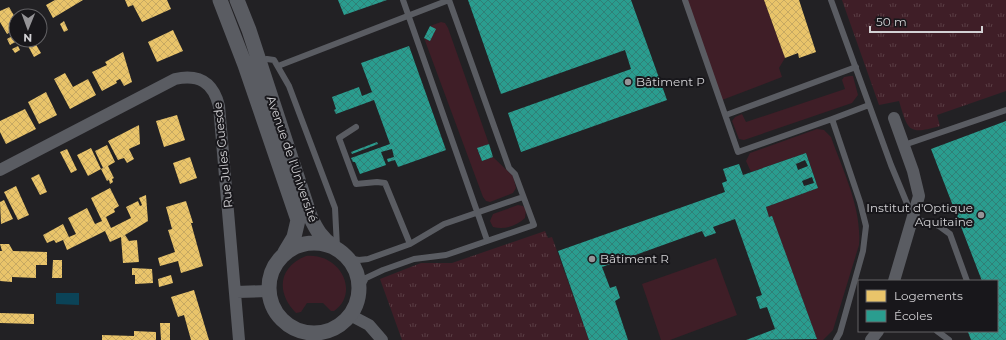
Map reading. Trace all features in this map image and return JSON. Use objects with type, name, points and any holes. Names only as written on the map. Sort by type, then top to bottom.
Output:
[{"type":"street","name":"Avenue de l'Université","points":[[220,0],[252,63],[317,232],[325,241],[337,248]]},
{"type":"street","name":"Avenue de l'Université","points":[[237,0],[249,30],[252,63],[298,220],[294,237],[283,254]]},
{"type":"street","name":"Rue Jules Guesde","points":[[0,170],[175,79],[186,77],[197,78],[209,84],[216,94],[219,106],[239,340]]},
{"type":"street","points":[[894,118],[917,183],[918,196],[894,280]]},
{"type":"street","points":[[301,340],[278,316],[271,304],[268,291],[269,277],[274,265],[283,254],[295,246],[309,242],[323,243],[337,248],[348,258],[355,268],[358,279],[359,291],[356,304],[329,340]]},
{"type":"street","points":[[236,292],[268,291]]},
{"type":"street","points":[[288,325],[301,331],[314,333],[328,330],[345,319],[369,325],[382,340]]},
{"type":"street","points":[[871,340],[877,332]]},
{"type":"lane","points":[[403,0],[487,240]]},
{"type":"lane","points":[[278,66],[408,14],[449,0],[509,168],[515,174],[534,225],[446,255],[414,259],[373,274],[366,278],[359,291]]},
{"type":"lane","points":[[685,0],[738,152],[869,105]]},
{"type":"lane","points":[[831,0],[869,105],[913,218],[940,226],[950,234],[968,280]]},
{"type":"lane","points":[[252,63],[267,59],[274,60],[288,86],[335,208],[337,248]]},
{"type":"lane","points":[[726,115],[856,67]]},
{"type":"lane","points":[[904,146],[1006,110]]},
{"type":"lane","points":[[832,119],[860,202],[866,226],[863,251],[840,333],[836,340]]},
{"type":"lane","points":[[356,127],[339,138],[356,184],[377,182],[385,184],[410,244]]},
{"type":"lane","points":[[348,258],[359,260],[368,259],[410,244],[444,224],[478,214],[523,197]]},
{"type":"lane","points":[[940,332],[949,340]]},
{"type":"green space","points":[[686,0],[764,0],[785,58],[779,68],[782,77],[722,100]]},
{"type":"green space","points":[[842,0],[1006,0],[1006,91],[937,115],[940,126],[921,130],[911,128],[907,124],[899,101],[879,105]]},
{"type":"green space","points":[[441,22],[445,23],[448,28],[489,144],[477,149],[482,161],[493,157],[513,176],[516,188],[513,193],[490,202],[486,201],[483,197],[424,38],[430,40],[435,29],[430,26]]},
{"type":"green space","points":[[853,76],[858,95],[852,103],[744,140],[739,139],[732,121],[735,117],[742,114],[746,122],[845,89],[842,80],[844,77]]},
{"type":"green space","points":[[817,129],[824,130],[831,137],[851,190],[858,217],[859,231],[859,245],[833,330],[823,340],[817,340],[772,217],[769,217],[766,207],[818,188],[806,153],[751,172],[746,161],[750,153]]},
{"type":"green space","points":[[518,205],[523,206],[526,210],[525,218],[510,227],[493,227],[490,221],[493,214]]},
{"type":"green space","points":[[545,231],[548,238],[552,237],[589,340],[402,340],[380,279],[421,263],[452,263]]},
{"type":"green space","points":[[306,256],[318,257],[329,261],[337,267],[343,276],[346,285],[346,294],[342,303],[334,311],[331,311],[323,303],[307,303],[301,312],[296,313],[285,297],[283,281],[285,274],[297,261]]},
{"type":"green space","points":[[716,258],[737,315],[670,340],[661,340],[642,284]]},
{"type":"water","points":[[56,293],[79,293],[79,305],[56,304]]},
{"type":"building: Logements","points":[[55,0],[83,0],[53,18],[46,5]]},
{"type":"building: Logements","points":[[125,0],[167,0],[171,9],[142,22],[133,5],[128,7]]},
{"type":"building: Logements","points":[[764,0],[799,0],[816,52],[799,58],[798,53],[785,58]]},
{"type":"building: Logements","points":[[9,7],[10,8],[8,8],[7,34],[0,22],[0,11]]},
{"type":"building: Logements","points":[[64,21],[68,30],[64,32],[60,24]]},
{"type":"building: Logements","points":[[173,30],[183,51],[157,62],[148,42]]},
{"type":"building: Logements","points":[[19,48],[20,50],[15,53],[12,49]]},
{"type":"building: Logements","points":[[29,48],[38,48],[41,53],[34,57]]},
{"type":"building: Logements","points":[[123,52],[132,82],[124,86],[120,79],[116,81],[117,83],[102,91],[92,72],[107,65],[105,62]]},
{"type":"building: Logements","points":[[65,73],[73,87],[88,79],[96,95],[70,109],[54,79]]},
{"type":"building: Logements","points":[[46,92],[57,115],[39,124],[28,102]]},
{"type":"building: Logements","points":[[25,109],[36,129],[6,144],[0,132],[0,121]]},
{"type":"building: Logements","points":[[177,115],[185,140],[164,147],[156,121]]},
{"type":"building: Logements","points":[[139,125],[140,144],[129,149],[134,159],[127,163],[124,158],[118,160],[108,141]]},
{"type":"building: Logements","points":[[107,145],[115,162],[108,166],[114,178],[112,179],[113,182],[110,184],[109,180],[107,181],[101,169],[103,168],[95,151]]},
{"type":"building: Logements","points":[[91,148],[101,169],[88,176],[77,155]]},
{"type":"building: Logements","points":[[67,149],[77,170],[71,173],[60,152]]},
{"type":"building: Logements","points":[[190,157],[197,178],[180,184],[173,163]]},
{"type":"building: Logements","points":[[39,174],[47,192],[40,195],[31,178]]},
{"type":"building: Logements","points":[[16,186],[29,215],[18,220],[4,192]]},
{"type":"building: Logements","points":[[110,188],[119,206],[114,209],[115,212],[106,217],[111,228],[131,218],[126,207],[138,201],[140,206],[142,205],[139,198],[146,195],[148,221],[125,235],[129,241],[137,240],[139,262],[123,263],[121,237],[110,242],[105,231],[67,250],[63,240],[56,243],[54,240],[47,243],[43,235],[63,224],[69,237],[76,234],[68,218],[87,208],[95,224],[102,221],[91,198]]},
{"type":"building: Logements","points":[[4,200],[13,219],[1,224],[0,202]]},
{"type":"building: Logements","points":[[186,201],[193,223],[191,223],[203,266],[181,273],[178,261],[160,266],[158,258],[175,252],[168,230],[172,229],[166,207]]},
{"type":"building: Logements","points":[[0,244],[9,244],[13,251],[47,252],[47,265],[36,265],[36,278],[12,277],[12,282],[0,281],[0,251],[2,251]]},
{"type":"building: Logements","points":[[53,260],[62,260],[62,278],[52,278]]},
{"type":"building: Logements","points":[[132,268],[152,269],[153,283],[135,284],[135,275],[132,275]]},
{"type":"building: Logements","points":[[171,275],[173,283],[159,287],[158,279]]},
{"type":"building: Logements","points":[[194,290],[209,340],[191,340],[184,315],[178,317],[171,297]]},
{"type":"building: Logements","points":[[0,313],[34,314],[34,324],[0,323]]},
{"type":"building: Logements","points":[[160,323],[170,323],[170,340],[161,340]]},
{"type":"building: Logements","points":[[134,331],[156,332],[156,340],[102,340],[102,335],[134,336]]},
{"type":"building: Écoles","points":[[338,0],[387,0],[344,15]]},
{"type":"building: Écoles","name":"Bâtiment P","points":[[468,0],[631,0],[667,100],[521,152],[508,113],[631,69],[625,50],[501,94]]},
{"type":"building: Écoles","points":[[430,26],[436,29],[430,41],[424,38]]},
{"type":"building: Écoles","points":[[409,46],[446,150],[398,167],[395,160],[388,162],[387,159],[394,157],[392,149],[381,152],[386,165],[360,174],[355,162],[353,162],[351,158],[390,144],[374,100],[336,114],[332,97],[359,87],[362,96],[372,92],[361,63]]},
{"type":"building: Écoles","name":"Institut d'Optique Aquitaine","points":[[1006,121],[1006,340],[971,340],[968,332],[998,332],[998,280],[982,280],[931,149]]},
{"type":"building: Écoles","points":[[377,142],[378,144],[352,154],[351,152]]},
{"type":"building: Écoles","points":[[489,144],[493,157],[482,161],[477,148]]},
{"type":"building: Écoles","name":"Bâtiment R","points":[[806,153],[818,188],[766,207],[769,217],[772,216],[817,339],[746,340],[775,329],[767,307],[760,309],[756,297],[762,295],[735,219],[713,227],[716,233],[705,237],[702,231],[602,267],[610,288],[616,286],[620,298],[615,301],[628,340],[589,340],[558,251],[725,192],[722,183],[727,181],[723,169],[739,164],[743,175]],"holes":[[[805,160],[808,166],[798,170],[796,164]],[[812,177],[814,183],[804,186],[802,181]]]},
{"type":"place","name":"Bâtiment P","points":[[628,82]]},
{"type":"place","name":"Institut d'Optique Aquitaine","points":[[981,215]]},
{"type":"place","name":"Bâtiment R","points":[[592,259]]}]
